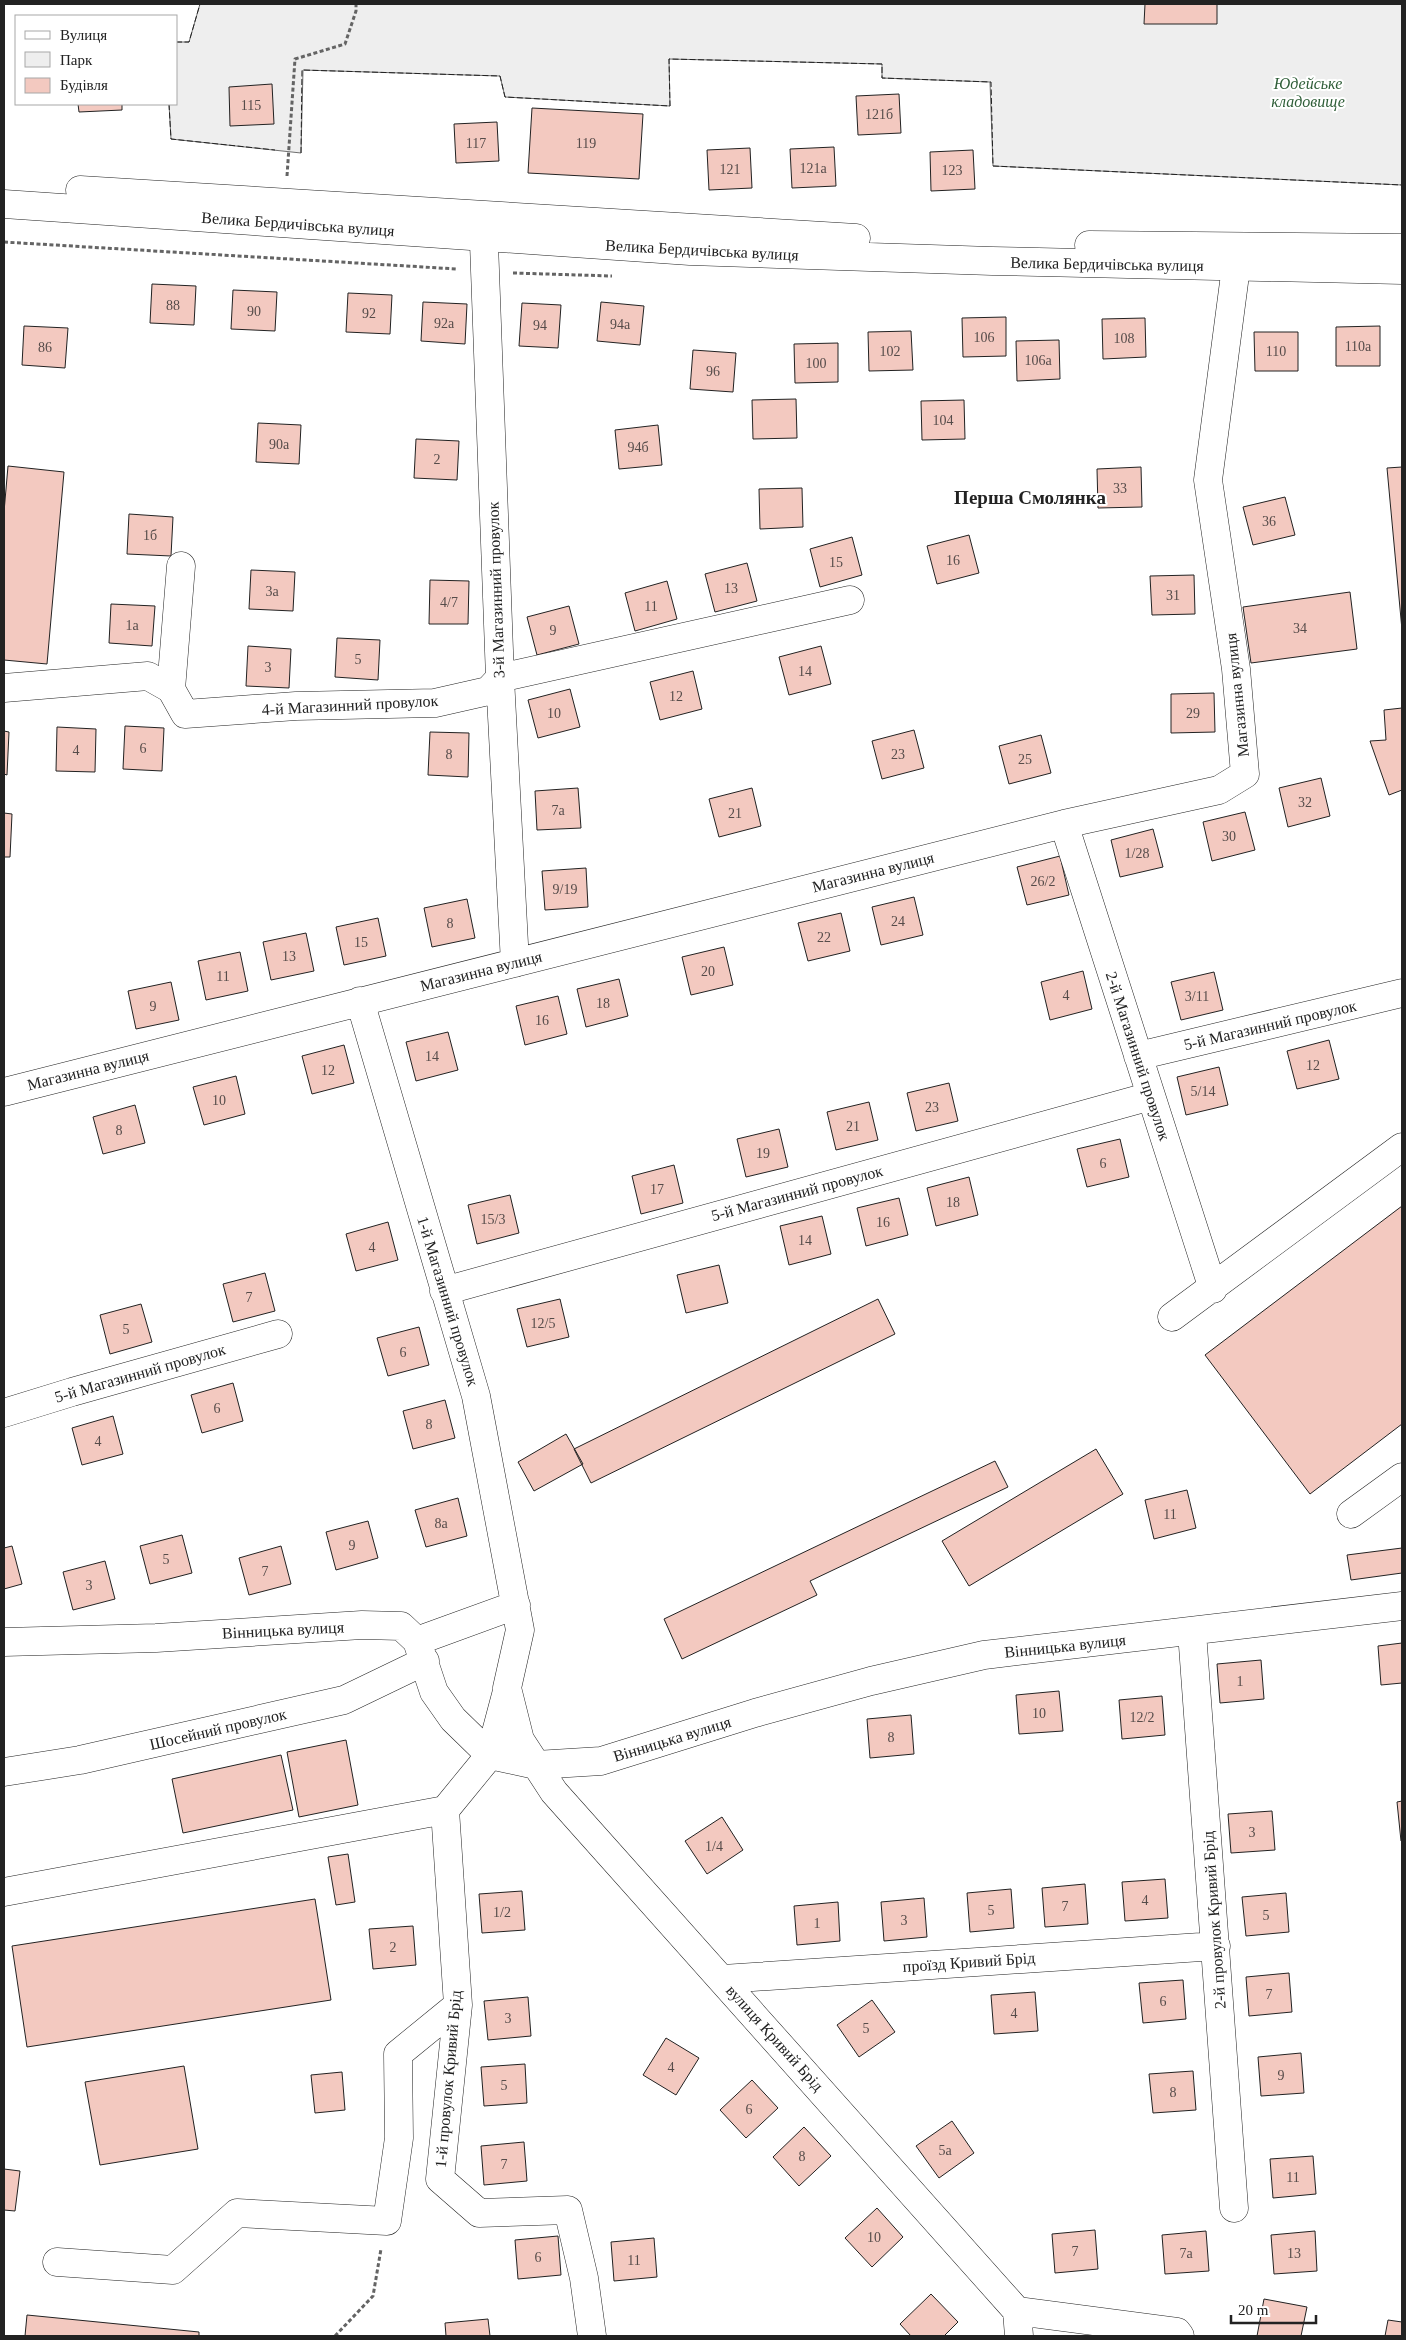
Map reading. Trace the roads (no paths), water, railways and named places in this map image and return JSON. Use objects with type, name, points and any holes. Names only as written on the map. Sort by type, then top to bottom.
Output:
[{"type":"street","name":"Велика Бердичівська вулиця","points":[[4,186],[286,202],[690,251],[1402,270]]},
{"type":"street","name":"Велика Бердичівська вулиця","points":[[4,204],[482,226],[992,244],[1402,248]]},
{"type":"street","name":"3-й Магазинний провулок","points":[[482,226],[500,678],[515,963]]},
{"type":"street","name":"Магазинна вулиця","points":[[4,1092],[1064,824],[1219,790],[1245,774],[1236,669],[1208,480],[1236,267]]},
{"type":"street","points":[[4,688],[148,676],[171,689],[181,566]]},
{"type":"street","name":"4-й Магазинний провулок","points":[[171,689],[185,714],[296,706],[435,704],[488,691],[500,678],[850,600]]},
{"type":"street","name":"2-й Магазинний провулок","points":[[1064,824],[1213,1289]]},
{"type":"street","name":"5-й Магазинний провулок","points":[[1138,1056],[1402,993]]},
{"type":"street","name":"1-й Магазинний провулок","points":[[360,1001],[476,1396],[516,1604]]},
{"type":"street","name":"5-й Магазинний провулок","points":[[444,1291],[1151,1096]]},
{"type":"street","points":[[1172,1316],[1213,1289],[1402,1147]]},
{"type":"street","name":"5-й Магазинний провулок","points":[[4,1413],[278,1334]]},
{"type":"street","points":[[1351,1514],[1402,1477]]},
{"type":"street","name":"Шосейний провулок","points":[[4,1772],[80,1760],[344,1700],[421,1651],[516,1604]]},
{"type":"street","name":"вулиця Кривий Брід","points":[[516,1604],[520,1630],[507,1688],[520,1740],[554,1792],[723,1979],[1018,2324],[1178,2332],[1180,2336]]},
{"type":"street","name":"Вінницька вулиця","points":[[490,1755],[536,1764],[601,1762],[835,1691],[984,1655],[1402,1606]]},
{"type":"street","name":"Вінницька вулиця","points":[[4,1642],[156,1638],[362,1625],[401,1626],[421,1651]]},
{"type":"street","name":"2-й провулок Кривий Брід","points":[[1192,1632],[1234,2208]]},
{"type":"street","points":[[421,1651],[434,1692],[453,1719],[490,1755]]},
{"type":"street","points":[[4,1892],[445,1810],[490,1755],[507,1688]]},
{"type":"street","name":"1-й провулок Кривий Брід","points":[[445,1810],[458,2005],[440,2179],[479,2213],[568,2210],[584,2278],[592,2336]]},
{"type":"street","name":"проїзд Кривий Брід","points":[[723,1979],[1216,1946]]},
{"type":"street","points":[[57,2262],[173,2270],[237,2213],[387,2221],[399,2138],[398,2054],[458,2005]]},
{"type":"district","name":"Перша Смолянка","points":[[1030,497]]},
{"type":"park label","name":"Юдейське кладовище","points":[[1308,92]]}]
